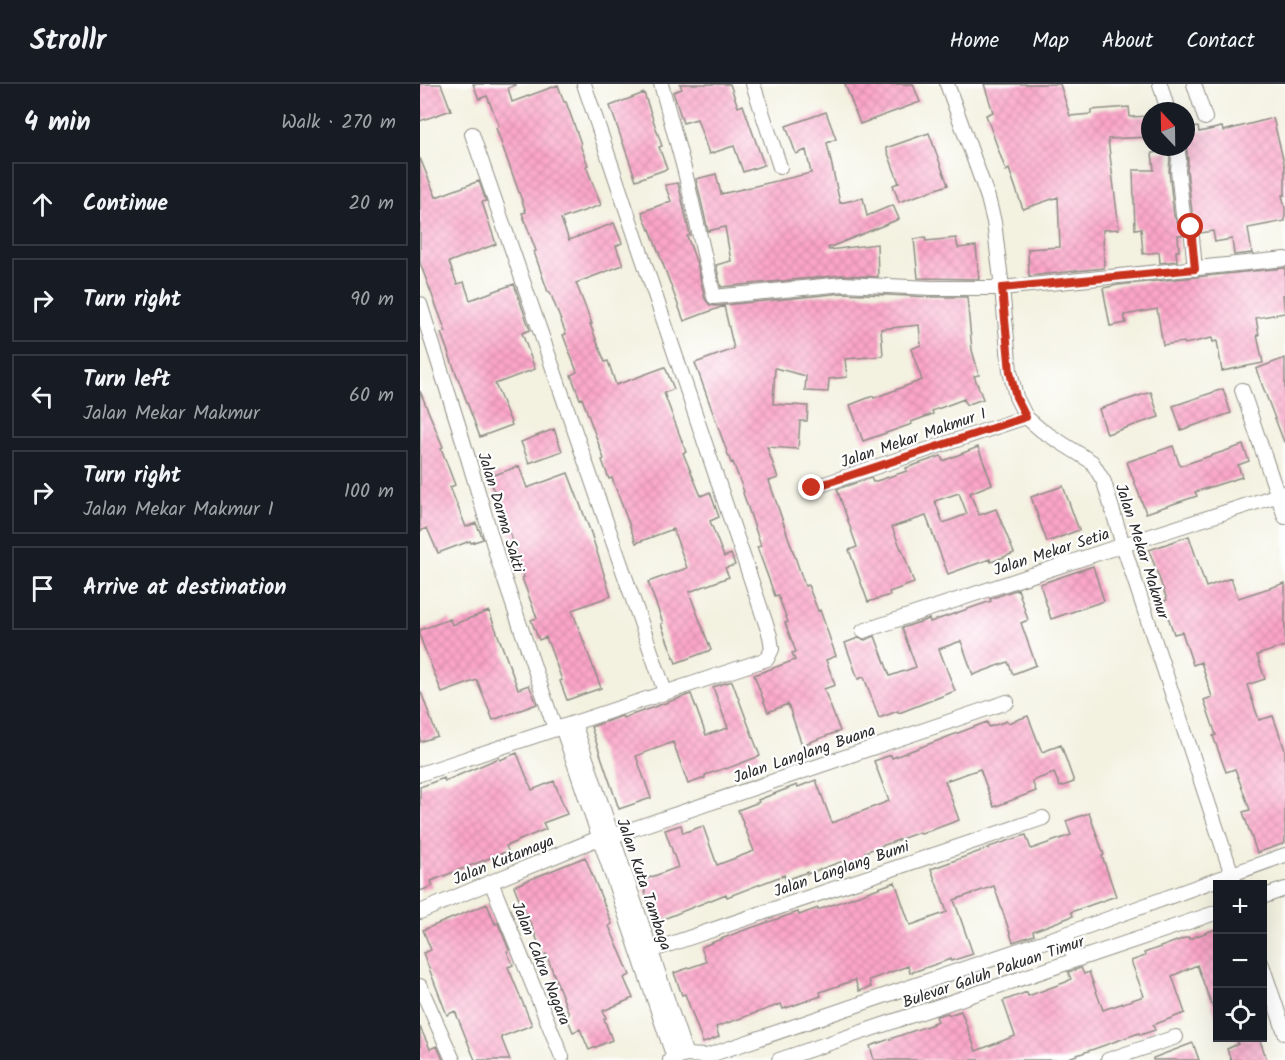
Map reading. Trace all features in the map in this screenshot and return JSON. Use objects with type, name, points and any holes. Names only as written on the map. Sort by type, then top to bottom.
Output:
[{"type":"street","points":[[420,774],[767,659],[772,649],[770,636],[584,84]]},
{"type":"street","points":[[661,84],[685,172],[714,297],[843,284],[1002,288],[1285,259]]},
{"type":"street","points":[[753,84],[780,167]]},
{"type":"street","name":"Jalan Mekar Makmur","points":[[947,84],[988,198],[994,222],[1010,372],[1016,397],[1026,417],[1041,430],[1092,462],[1104,482],[1234,880]]},
{"type":"street","points":[[1160,84],[1165,102]]},
{"type":"street","points":[[1194,84],[1205,118]]},
{"type":"street","points":[[472,134],[665,692]]},
{"type":"street","points":[[1179,156],[1183,215],[1191,227],[1195,269]]},
{"type":"street","name":"Jalan Darma Sakti","points":[[420,304],[499,563],[564,726]]},
{"type":"street","points":[[1242,390],[1281,495],[1285,517]]},
{"type":"street","name":"Jalan Mekar Makmur I","points":[[812,488],[1026,417]]},
{"type":"street","name":"Jalan Mekar Setia","points":[[863,631],[1281,495]]},
{"type":"street","name":"Jalan Langlang Buana","points":[[605,837],[1007,702]]},
{"type":"street","name":"Jalan Kuta Tambaga","points":[[564,726],[650,951],[676,1058]]},
{"type":"street","name":"Jalan Langlang Bumi","points":[[650,951],[1043,818]]},
{"type":"street","name":"Jalan Kuta Tambaga","points":[[605,837],[676,1058]]},
{"type":"street","name":"Jalan Kutamaya","points":[[420,912],[605,837]]},
{"type":"street","points":[[1234,880],[1285,855]]},
{"type":"street","name":"Jalan Cakra Nagara","points":[[491,882],[562,1057]]},
{"type":"street","name":"Bulevar Galuh Pakuan Timur","points":[[676,1058],[707,1056],[1130,911],[1213,886]]},
{"type":"street","points":[[1267,896],[1285,889]]},
{"type":"street","name":"Bulevar Galuh Pakuan Timur","points":[[779,1060],[1213,914]]},
{"type":"street","points":[[1066,934],[1075,960]]},
{"type":"street","points":[[1267,977],[1285,1033]]},
{"type":"street","points":[[420,986],[453,1060]]},
{"type":"street","points":[[1108,1060],[1176,1037]]},
{"type":"street","points":[[733,1046],[737,1060]]},
{"type":"building","points":[[420,84],[441,84],[451,110],[420,121]]},
{"type":"building","points":[[473,84],[516,84],[508,88],[512,102],[558,85],[564,102],[566,102],[601,205],[561,219],[569,240],[614,223],[622,243],[616,246],[623,265],[576,283],[592,324],[590,324],[605,362],[608,361],[616,385],[665,367],[674,389],[664,393],[686,452],[683,453],[701,496],[710,492],[719,517],[710,521],[724,557],[731,554],[735,565],[725,568],[729,577],[689,592],[711,650],[676,663],[648,582],[687,568],[673,529],[636,543],[612,478],[609,479],[582,398],[580,399],[571,375],[577,372],[563,335],[566,334],[534,252],[536,251],[522,213],[526,212],[496,128],[499,126],[487,96],[479,99]]},
{"type":"building","points":[[680,84],[730,84],[738,107],[743,105],[764,165],[743,172],[734,146],[709,154],[697,119],[683,123],[673,92],[682,89]]},
{"type":"building","points":[[845,84],[913,84],[920,102],[860,124]]},
{"type":"building","points":[[984,84],[1060,84],[1070,116],[1091,114],[1091,110],[1129,107],[1130,117],[1141,116],[1141,137],[1108,139],[1119,229],[1103,230],[1104,268],[1029,276],[1028,249],[1060,247],[1058,197],[1023,209],[1009,169],[1006,171],[986,115],[993,112]]},
{"type":"building","points":[[644,93],[662,146],[659,147],[667,169],[636,180],[610,106]]},
{"type":"building","points":[[826,112],[836,139],[827,143],[840,203],[863,198],[867,216],[893,205],[899,219],[828,248],[829,250],[877,244],[878,277],[842,275],[721,287],[716,265],[731,261],[725,227],[708,231],[696,179],[716,174],[721,194],[811,173],[806,150],[796,154],[786,126]]},
{"type":"building","points":[[1273,118],[1285,167],[1285,195],[1282,195],[1285,221],[1248,228],[1252,253],[1234,255],[1232,239],[1215,242],[1213,231],[1201,233],[1199,222],[1192,212],[1187,156],[1195,156],[1195,128],[1198,127],[1199,132],[1222,127],[1223,131]]},
{"type":"building","points":[[929,133],[948,185],[899,202],[893,185],[899,183],[886,148]]},
{"type":"building","points":[[1152,156],[1170,156],[1174,216],[1183,235],[1178,235],[1177,261],[1160,263],[1159,252],[1143,254],[1141,228],[1135,229],[1133,170],[1154,170]]},
{"type":"building","points":[[420,158],[436,197],[479,181],[486,201],[482,202],[496,244],[449,262],[457,284],[464,282],[470,300],[514,284],[530,330],[522,333],[535,369],[495,384],[512,425],[480,437],[441,333],[446,332],[420,263]]},
{"type":"building","points":[[678,183],[690,235],[687,236],[697,264],[705,299],[710,305],[843,293],[967,297],[972,350],[979,375],[974,376],[983,399],[966,405],[964,399],[932,411],[933,414],[911,422],[912,424],[863,441],[850,405],[922,380],[911,349],[921,345],[919,325],[881,329],[883,356],[845,359],[847,377],[829,379],[828,392],[805,391],[806,376],[775,368],[773,404],[808,406],[807,421],[800,421],[798,449],[767,447],[778,478],[769,481],[805,586],[808,585],[818,611],[820,610],[836,656],[826,660],[835,685],[824,689],[840,731],[802,745],[788,704],[768,712],[754,675],[795,660],[792,653],[796,652],[778,595],[775,596],[757,547],[761,546],[744,492],[733,462],[731,463],[695,363],[734,349],[724,306],[684,321],[642,212],[671,201],[665,185]]},
{"type":"building","points":[[925,237],[926,241],[956,238],[958,248],[976,246],[979,279],[918,278],[914,239]]},
{"type":"building","points":[[1285,268],[1285,295],[1283,295],[1285,313],[1256,318],[1263,363],[1222,371],[1217,341],[1213,342],[1212,338],[1185,344],[1184,342],[1163,345],[1157,309],[1124,315],[1126,323],[1110,326],[1103,288]]},
{"type":"building","points":[[1285,358],[1285,441],[1284,442],[1256,369]]},
{"type":"building","points":[[1223,389],[1231,413],[1181,430],[1173,406]]},
{"type":"building","points":[[420,391],[443,447],[441,448],[455,485],[450,487],[466,527],[476,523],[483,539],[471,543],[470,541],[438,553],[427,528],[420,531]]},
{"type":"building","points":[[1151,392],[1159,417],[1107,434],[1099,409]]},
{"type":"building","points":[[554,429],[562,451],[529,463],[521,442]]},
{"type":"building","points":[[1243,445],[1249,461],[1238,465],[1242,477],[1195,492],[1197,496],[1146,513],[1127,462],[1173,446],[1180,466]]},
{"type":"building","points":[[978,447],[992,484],[970,493],[979,515],[996,509],[1014,553],[948,574],[926,516],[892,527],[914,583],[889,592],[890,595],[868,602],[849,550],[857,547],[837,489],[871,478],[873,482],[907,471],[906,468],[941,456],[943,461]],"holes":[[[959,493],[967,514],[943,523],[935,501]]]},
{"type":"building","points":[[519,466],[527,488],[568,473],[591,533],[611,596],[572,610],[601,688],[567,700],[546,637],[539,640],[531,620],[537,618],[522,578],[524,577],[518,556],[489,477]]},
{"type":"building","points":[[1063,486],[1079,530],[1047,542],[1031,497]]},
{"type":"building","points":[[1189,536],[1206,587],[1231,578],[1238,598],[1285,583],[1285,646],[1257,655],[1265,679],[1247,685],[1259,720],[1273,716],[1285,750],[1285,843],[1257,853],[1243,812],[1250,810],[1235,769],[1226,772],[1213,736],[1216,735],[1204,700],[1212,697],[1201,662],[1193,665],[1182,632],[1174,634],[1163,602],[1167,600],[1149,550]]},
{"type":"building","points":[[1093,566],[1104,601],[1051,619],[1040,584]]},
{"type":"building","points":[[1018,589],[1028,620],[1021,623],[1036,665],[1013,674],[1008,662],[973,675],[961,641],[939,649],[955,691],[899,713],[898,711],[879,718],[864,677],[858,679],[845,643],[858,638],[865,640],[875,636],[890,676],[916,667],[902,628],[929,619],[930,622]]},
{"type":"building","points":[[489,611],[518,689],[529,685],[537,704],[493,720],[477,680],[442,693],[420,637],[420,630],[450,619],[452,625]]},
{"type":"building","points":[[732,681],[760,756],[705,775],[705,778],[688,784],[673,742],[636,756],[651,798],[619,809],[591,727],[691,694],[706,735],[728,728],[713,687]]},
{"type":"building","points":[[420,692],[437,736],[420,742]]},
{"type":"building","points":[[1028,716],[1042,752],[1061,745],[1074,782],[1060,787],[1054,773],[1032,781],[1036,791],[994,807],[980,769],[945,781],[959,820],[865,852],[866,856],[847,863],[846,860],[786,880],[784,875],[727,897],[726,894],[656,922],[641,881],[678,867],[665,830],[681,825],[683,833],[703,826],[717,865],[754,851],[738,810],[759,802],[758,800],[816,780],[832,823],[889,801],[874,761],[891,755],[892,758],[987,722],[989,727]]},
{"type":"building","points":[[517,753],[532,790],[554,781],[567,814],[543,823],[546,829],[506,846],[508,851],[431,881],[433,886],[420,891],[420,787],[444,778],[445,781],[499,758],[500,760]]},
{"type":"building","points":[[1089,813],[1116,896],[1071,912],[1073,916],[1033,931],[1034,935],[1013,942],[994,886],[954,900],[973,954],[910,973],[908,966],[869,980],[871,987],[859,991],[855,980],[820,992],[821,996],[783,1009],[781,1004],[716,1027],[719,1037],[703,1043],[685,994],[682,995],[674,973],[706,962],[701,947],[798,912],[799,915],[818,908],[818,910],[895,882],[910,925],[914,924],[947,912],[931,869],[1026,835],[1031,849],[1071,835],[1066,821]]},
{"type":"building","points":[[585,857],[612,924],[609,926],[630,975],[624,978],[633,998],[603,1011],[612,1040],[589,1050],[580,1029],[573,1032],[566,1015],[569,1014],[546,954],[543,955],[514,886]]},
{"type":"building","points":[[487,904],[509,950],[507,951],[513,965],[508,967],[532,1025],[501,1037],[510,1060],[475,1060],[455,1011],[447,1015],[423,953],[431,950],[423,930]]},
{"type":"building","points":[[1213,930],[1213,1009],[1197,965],[1172,976],[1185,1013],[1153,1025],[1155,1030],[1140,1035],[1139,1033],[1063,1060],[874,1060],[870,1046],[933,1024],[938,1021],[936,1016],[948,1013],[949,1015],[961,1011],[976,1051],[1015,1036],[1003,1001],[1027,992],[1028,996],[1066,982],[1071,979],[1068,972],[1081,968],[1084,974],[1089,972],[1103,1010],[1144,996],[1131,961],[1145,956],[1144,953],[1188,937],[1189,939]]},
{"type":"building","points":[[420,1027],[430,1049],[437,1046],[443,1060],[420,1060]]},
{"type":"building","points":[[1237,1042],[1260,1042],[1267,1060],[1231,1060],[1227,1049],[1238,1044]]},
{"type":"building","points":[[1193,1043],[1199,1060],[1153,1060],[1153,1058]]},
{"type":"route","points":[[812,488],[1026,417],[1016,397],[1010,372],[1002,288],[1195,269],[1191,227]]}]
